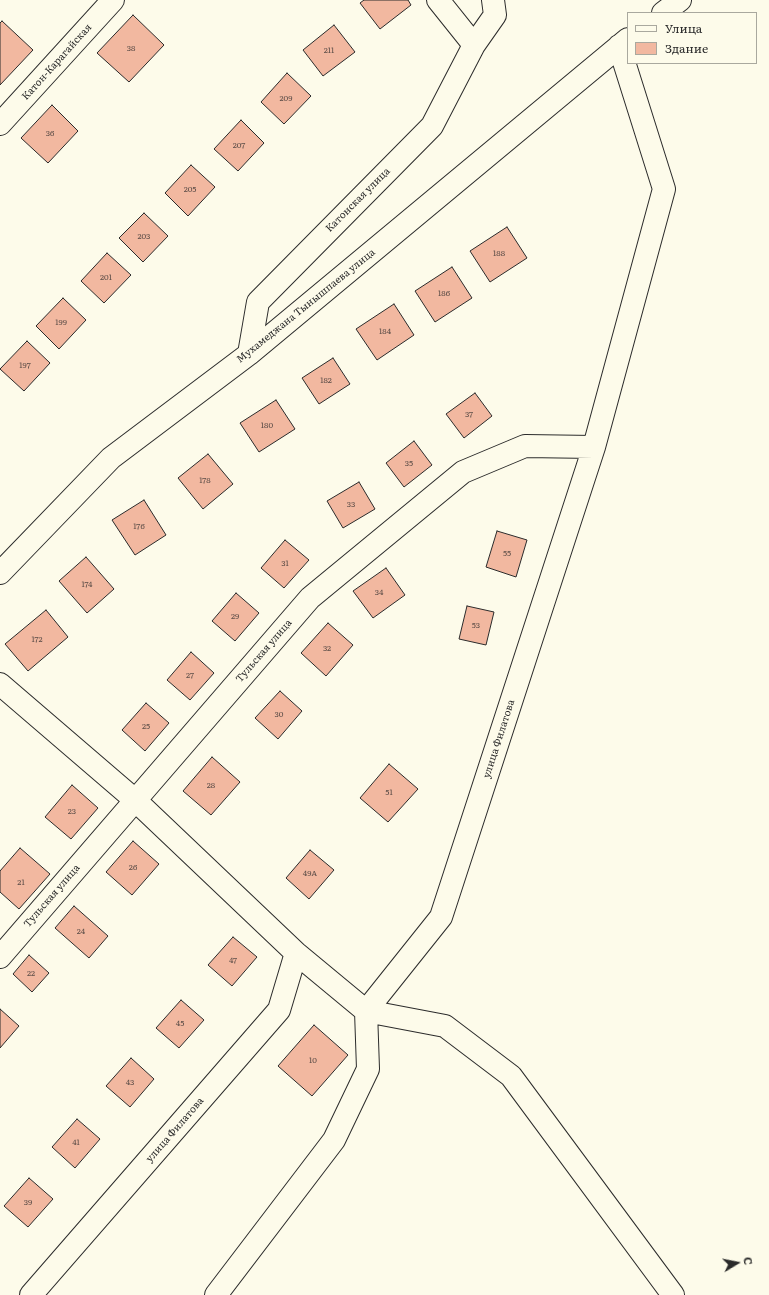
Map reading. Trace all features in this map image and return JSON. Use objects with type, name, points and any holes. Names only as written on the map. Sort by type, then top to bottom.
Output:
[{"type":"street","name":"Катон-Карагайская","points":[[0,124],[114,0]]},
{"type":"street","points":[[438,0],[474,45]]},
{"type":"street","name":"Катонская улица","points":[[249,354],[258,302],[432,126],[474,45],[495,15],[493,0]]},
{"type":"street","points":[[664,12],[680,0]]},
{"type":"street","name":"Мухамеджана Тынышпаева улица","points":[[0,573],[111,458],[249,354],[624,43]]},
{"type":"street","name":"улица Филатова","points":[[624,43],[627,54]]},
{"type":"street","name":"улица Филатова","points":[[366,1011],[440,917],[594,447],[664,189],[630,64]]},
{"type":"street","name":"Тульская улица","points":[[0,957],[310,598],[463,472],[525,446],[594,447]]},
{"type":"street","points":[[0,684],[135,800],[296,952],[366,1011],[445,1026],[511,1076],[672,1295]]},
{"type":"street","name":"улица Филатова","points":[[31,1295],[279,1010],[296,952]]},
{"type":"street","points":[[216,1295],[334,1140],[368,1069],[366,1011]]},
{"type":"building","points":[[364,0],[408,0],[411,5],[380,29],[360,3]]},
{"type":"building","points":[[133,15],[164,45],[129,82],[97,53]]},
{"type":"building","points":[[2,21],[33,50],[0,85],[0,23]]},
{"type":"building","points":[[334,25],[355,52],[323,76],[303,50]]},
{"type":"building","points":[[287,73],[311,96],[284,124],[261,102]]},
{"type":"building","points":[[52,105],[78,131],[48,163],[21,138]]},
{"type":"building","points":[[241,120],[264,143],[238,171],[214,149]]},
{"type":"building","points":[[191,165],[215,187],[188,216],[165,193]]},
{"type":"building","points":[[144,213],[168,236],[143,262],[119,238]]},
{"type":"building","points":[[507,227],[527,258],[490,282],[470,251]]},
{"type":"building","points":[[107,253],[131,275],[104,303],[81,281]]},
{"type":"building","points":[[452,267],[472,298],[435,322],[415,291]]},
{"type":"building","points":[[63,298],[86,320],[59,349],[36,326]]},
{"type":"building","points":[[394,304],[414,335],[377,360],[356,329]]},
{"type":"building","points":[[27,341],[50,363],[24,391],[0,369]]},
{"type":"building","points":[[333,358],[350,384],[319,404],[302,378]]},
{"type":"building","points":[[475,393],[492,416],[464,438],[446,414]]},
{"type":"building","points":[[276,400],[295,429],[259,452],[240,423]]},
{"type":"building","points":[[414,441],[432,465],[404,487],[386,463]]},
{"type":"building","points":[[208,454],[233,484],[203,509],[178,478]]},
{"type":"building","points":[[359,482],[375,509],[343,528],[327,501]]},
{"type":"building","points":[[144,500],[166,535],[135,555],[112,520]]},
{"type":"building","points":[[497,531],[527,540],[516,577],[486,567]]},
{"type":"building","points":[[285,540],[309,560],[284,588],[261,568]]},
{"type":"building","points":[[86,557],[114,589],[87,613],[59,581]]},
{"type":"building","points":[[386,568],[405,595],[373,618],[353,591]]},
{"type":"building","points":[[236,593],[259,613],[235,641],[212,621]]},
{"type":"building","points":[[467,606],[494,612],[486,645],[459,639]]},
{"type":"building","points":[[46,610],[68,637],[28,671],[5,644]]},
{"type":"building","points":[[328,623],[353,645],[326,676],[301,653]]},
{"type":"building","points":[[191,652],[214,673],[190,700],[167,680]]},
{"type":"building","points":[[280,691],[302,711],[278,739],[255,718]]},
{"type":"building","points":[[146,703],[169,723],[145,751],[122,730]]},
{"type":"building","points":[[212,757],[240,782],[211,815],[183,791]]},
{"type":"building","points":[[389,764],[418,789],[388,822],[360,798]]},
{"type":"building","points":[[72,785],[98,808],[71,839],[45,817]]},
{"type":"building","points":[[133,841],[159,864],[132,895],[106,872]]},
{"type":"building","points":[[20,848],[50,874],[19,909],[0,892],[0,871]]},
{"type":"building","points":[[310,850],[334,870],[309,899],[286,878]]},
{"type":"building","points":[[74,906],[108,936],[89,958],[55,928]]},
{"type":"building","points":[[233,937],[257,957],[232,986],[208,965]]},
{"type":"building","points":[[29,955],[49,973],[32,992],[13,974]]},
{"type":"building","points":[[181,1000],[204,1020],[179,1048],[156,1028]]},
{"type":"building","points":[[0,1009],[19,1026],[0,1048]]},
{"type":"building","points":[[314,1025],[348,1055],[312,1096],[278,1066]]},
{"type":"building","points":[[131,1058],[154,1079],[130,1107],[106,1086]]},
{"type":"building","points":[[77,1119],[100,1139],[75,1168],[52,1147]]},
{"type":"building","points":[[29,1178],[53,1199],[28,1227],[4,1206]]}]
